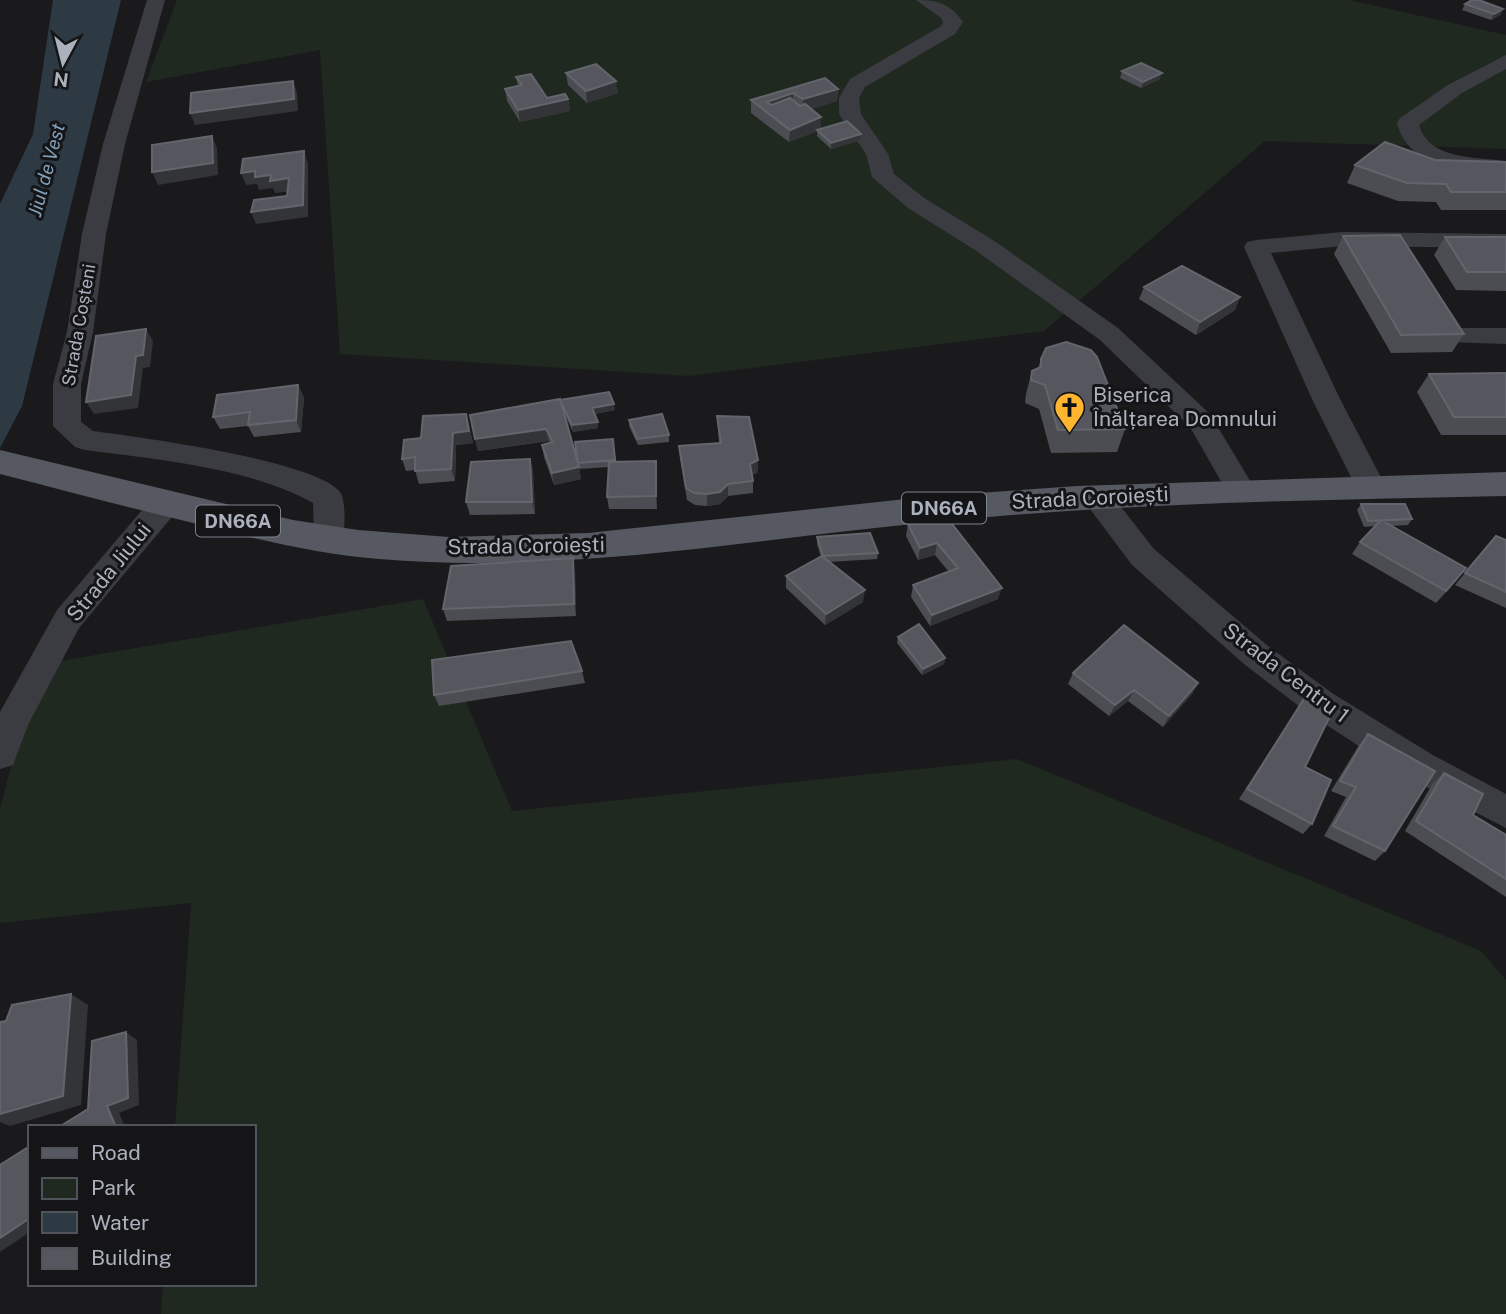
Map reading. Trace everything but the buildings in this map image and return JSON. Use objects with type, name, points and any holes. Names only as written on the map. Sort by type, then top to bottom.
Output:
[{"type":"main road","name":"DN66A","points":[[0,462],[165,504],[329,541]]},
{"type":"main road","name":"Strada Coroiești","points":[[329,541],[383,547],[482,549],[619,544],[704,537],[932,509],[1240,489],[1506,484]]},
{"type":"street","name":"Strada Coșteni","points":[[156,0],[114,144],[94,234],[80,332],[67,384],[67,426],[85,440],[190,454],[300,482],[328,498],[329,541]]},
{"type":"street","points":[[925,0],[948,14],[953,22],[948,30],[857,83],[849,98],[850,114],[877,154],[883,177],[916,203],[984,245],[1109,334],[1200,421],[1240,489]]},
{"type":"street","points":[[1506,61],[1478,74],[1427,107],[1408,123],[1408,136],[1417,146],[1439,158],[1506,168]]},
{"type":"street","points":[[1371,487],[1325,399],[1256,247],[1343,239],[1506,241]]},
{"type":"street","points":[[1457,336],[1506,336]]},
{"type":"street","name":"Strada Centru 1","points":[[1096,498],[1143,557],[1256,655],[1320,703],[1418,765],[1506,812]]},
{"type":"street","name":"Strada Jiului","points":[[0,754],[12,723],[68,619],[165,504]]},
{"type":"green space","points":[[177,0],[1349,0],[1506,35],[1506,149],[1265,141],[1044,331],[689,376],[340,354],[320,50],[146,82]]},
{"type":"green space","points":[[423,599],[512,811],[1017,759],[1481,951],[1506,980],[1506,1314],[161,1314],[163,1286],[256,1286],[256,1125],[175,1125],[191,903],[0,923],[0,809],[37,665]]},
{"type":"water","name":"Jiul de Vest","points":[[53,0],[121,0],[22,406],[0,448],[0,204],[33,134]]},
{"type":"place","name":"Biserica Înălțarea Domnului","points":[[1070,434]]}]
